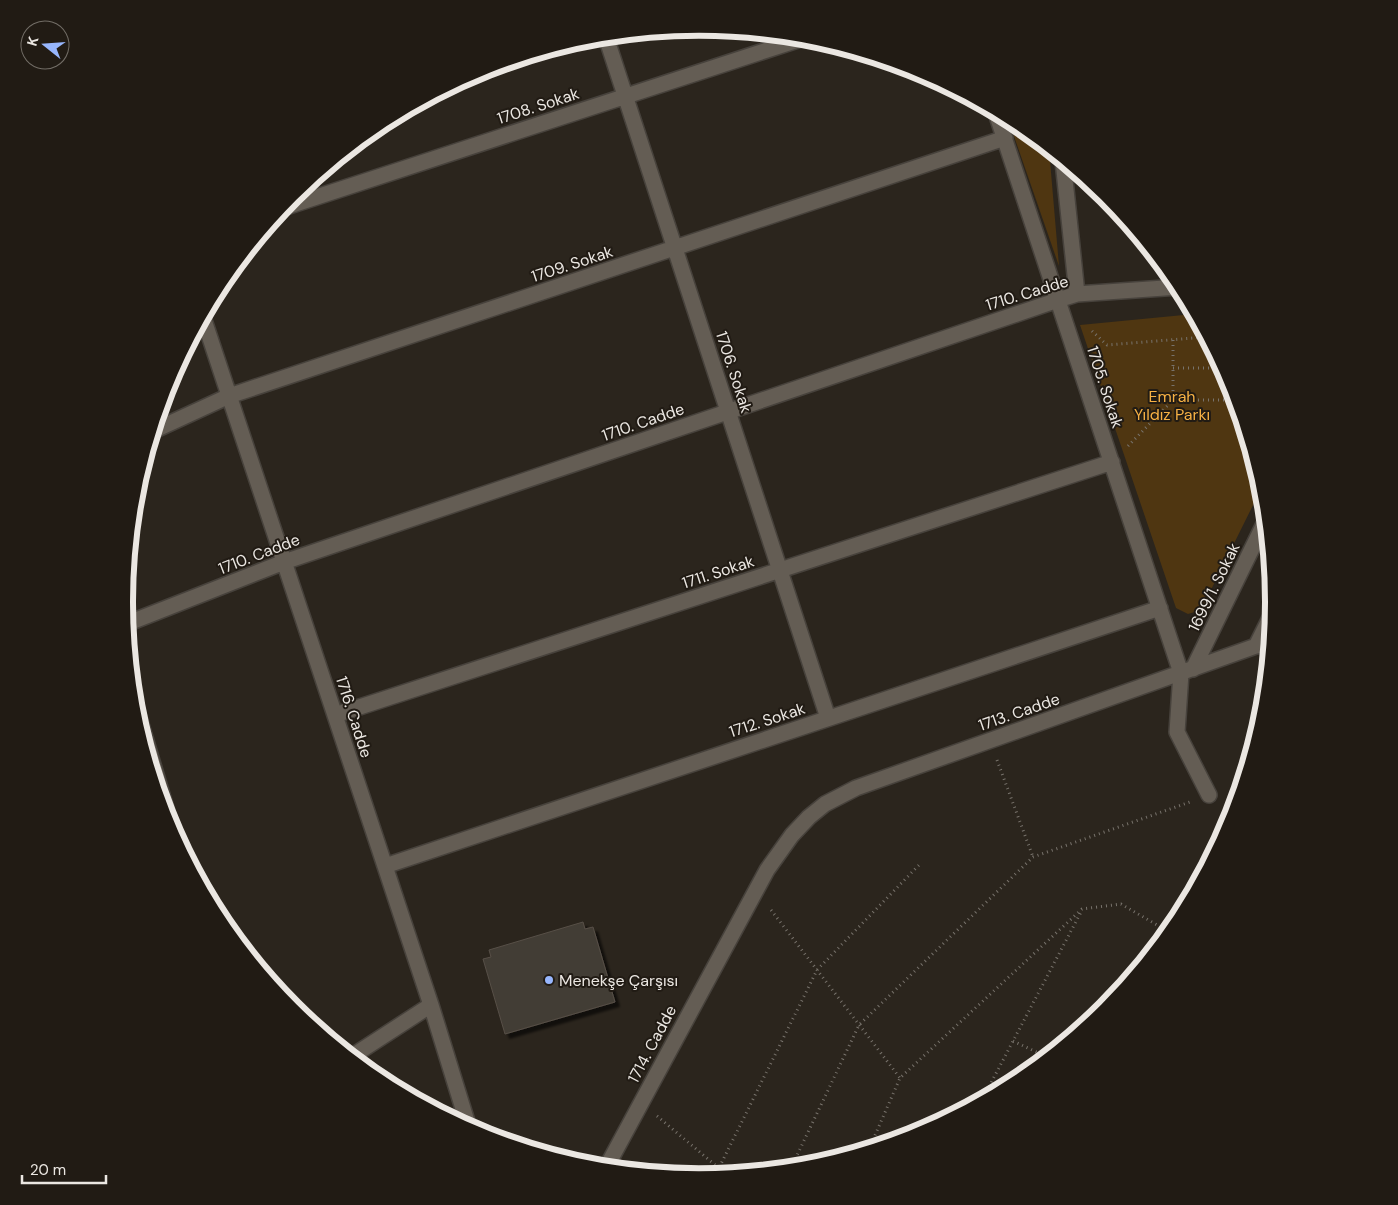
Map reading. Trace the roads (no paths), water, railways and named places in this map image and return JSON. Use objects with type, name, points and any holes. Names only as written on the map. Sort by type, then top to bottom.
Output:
[{"type":"street","name":"1708. Sokak","points":[[298,203],[787,43]]},
{"type":"street","name":"1706. Sokak","points":[[608,44],[828,718]]},
{"type":"street","name":"1705. Sokak","points":[[1000,123],[1160,608],[1187,671]]},
{"type":"street","name":"1709. Sokak","points":[[161,427],[229,396],[1005,138]]},
{"type":"street","points":[[1065,171],[1077,294]]},
{"type":"street","name":"1710. Cadde","points":[[134,621],[284,562],[1058,300],[1077,294],[1170,288]]},
{"type":"street","name":"1716. Cadde","points":[[206,325],[431,1005],[466,1118]]},
{"type":"street","name":"1711. Sokak","points":[[335,715],[1112,462]]},
{"type":"street","name":"1699/1. Sokak","points":[[1187,671],[1260,531]]},
{"type":"street","name":"1712. Sokak","points":[[385,866],[1160,608]]},
{"type":"street","name":"1713. Cadde","points":[[792,835],[825,804],[865,784],[1263,645]]},
{"type":"street","points":[[1187,671],[1178,732],[1209,795]]},
{"type":"street","name":"1714. Cadde","points":[[609,1161],[755,890],[792,835]]},
{"type":"street","points":[[357,1054],[431,1005]]},
{"type":"place","name":"Menekşe Çarşısı","points":[[549,980]]},
{"type":"park label","name":"Emrah Yıldız Parkı","points":[[1172,405]]}]
